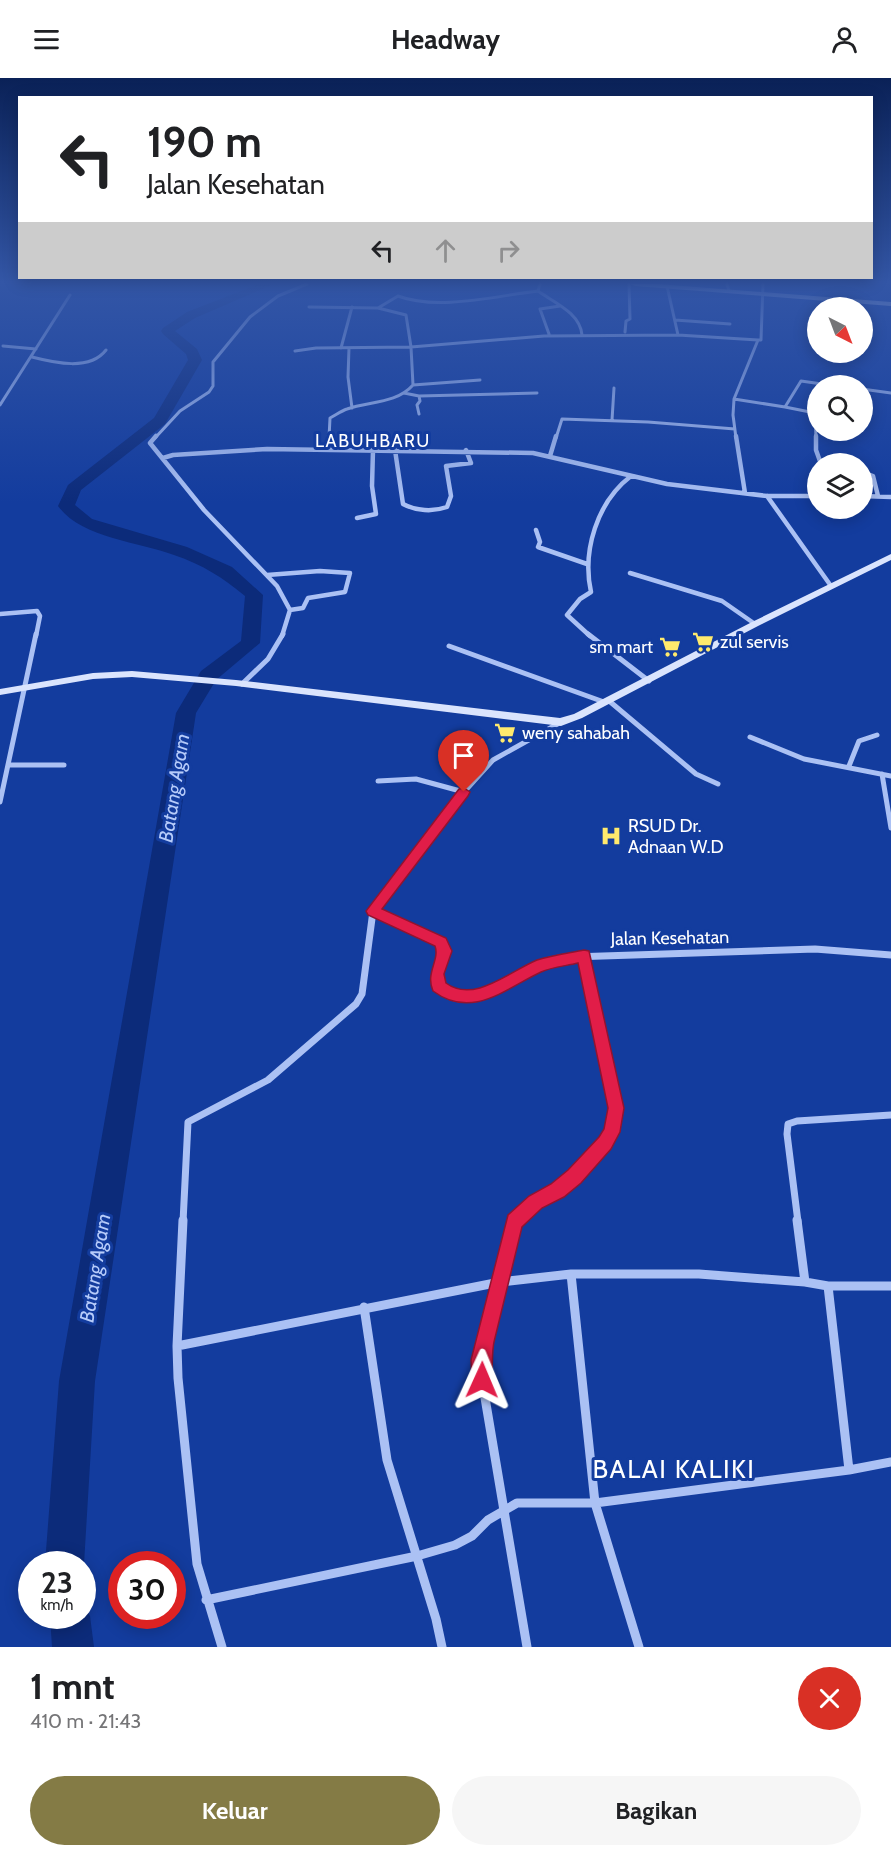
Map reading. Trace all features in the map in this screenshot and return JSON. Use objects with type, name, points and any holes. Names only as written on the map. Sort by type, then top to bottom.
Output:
[{"type":"street","points":[[0,405],[32,357]]},
{"type":"street","points":[[33,357],[43,360],[86,362],[98,360],[100,357]]},
{"type":"street","points":[[217,357],[213,362],[213,386],[209,393],[180,411],[150,443],[164,457],[211,519],[272,574],[294,610]]},
{"type":"street","points":[[349,357],[348,377],[352,408]]},
{"type":"street","points":[[411,357],[412,385]]},
{"type":"street","points":[[745,493],[735,429],[734,399],[751,357]]},
{"type":"street","points":[[328,449],[330,418],[352,408],[403,393],[412,385],[480,380]]},
{"type":"street","points":[[785,407],[801,381],[807,382]]},
{"type":"street","points":[[612,420],[614,388]]},
{"type":"street","points":[[873,391],[891,393]]},
{"type":"street","points":[[403,393],[419,396],[537,393]]},
{"type":"street","points":[[419,396],[420,401],[417,405],[419,414]]},
{"type":"street","points":[[734,399],[814,413],[817,453]]},
{"type":"street","points":[[550,456],[562,419],[612,420],[735,429]]},
{"type":"street","points":[[164,457],[258,449],[466,450],[533,453],[674,485],[767,496],[807,496]]},
{"type":"street","points":[[357,518],[376,514],[372,486],[373,450]]},
{"type":"street","points":[[396,450],[402,502],[405,506],[439,510],[447,507],[451,496],[446,466],[471,463],[466,450]]},
{"type":"street","points":[[631,476],[621,484],[603,507],[587,564],[591,592],[567,615],[570,620],[649,681]]},
{"type":"street","points":[[873,476],[878,496]]},
{"type":"street","points":[[767,496],[831,586]]},
{"type":"street","points":[[873,496],[891,497]]},
{"type":"street","points":[[536,530],[540,542],[538,547],[587,564]]},
{"type":"street","points":[[222,1647],[206,1600],[196,1555],[178,1377],[177,1346],[187,1126],[196,1116],[268,1080],[356,1004],[362,994],[373,911],[464,792],[493,760],[561,722],[649,681],[755,624],[891,557]]},
{"type":"street","points":[[272,574],[320,571],[350,573],[345,592],[308,598],[304,608],[294,610]]},
{"type":"street","points":[[630,573],[722,601],[755,624]]},
{"type":"street","points":[[0,614],[33,610],[40,614],[26,687],[5,768],[0,802]]},
{"type":"street","points":[[239,683],[272,656],[294,610]]},
{"type":"street","points":[[449,646],[606,701],[696,774],[718,784]]},
{"type":"street","points":[[0,692],[93,676],[132,674],[239,683],[561,722]]},
{"type":"street","points":[[849,766],[859,741],[877,735]]},
{"type":"street","points":[[750,737],[804,759],[891,776]]},
{"type":"street","points":[[5,768],[64,765]]},
{"type":"street","points":[[882,774],[891,828]]},
{"type":"street","points":[[378,781],[416,779],[464,792]]},
{"type":"street","name":"Jalan Kesehatan","points":[[373,911],[440,942],[444,951],[437,974],[438,987],[449,994],[464,998],[486,993],[541,965],[584,956],[815,949],[891,955]]},
{"type":"street","points":[[527,1647],[482,1380],[481,1360],[490,1310],[500,1282],[514,1222],[536,1202],[574,1177],[605,1143],[615,1120],[616,1108],[584,956]]},
{"type":"street","points":[[805,1282],[787,1134],[788,1124],[891,1116]]},
{"type":"street","points":[[177,1346],[364,1307],[500,1282],[572,1274],[699,1274],[805,1282],[828,1286],[891,1286]]},
{"type":"street","points":[[572,1274],[595,1503],[639,1647]]},
{"type":"street","points":[[828,1286],[849,1470]]},
{"type":"street","points":[[364,1307],[387,1460],[442,1647]]},
{"type":"street","points":[[206,1600],[417,1556],[463,1541],[503,1510],[517,1503],[595,1503],[849,1470],[891,1462]]},
{"type":"waterway","name":"Batang Agam","points":[[65,1551],[77,1381],[186,713],[208,676],[250,643],[254,595],[226,571],[181,551],[86,523],[66,506],[74,488],[160,421],[195,360],[194,357]]},
{"type":"waterway","name":"Batang Agam","points":[[71,1629],[73,1647]]},
{"type":"place","name":"zul servis","points":[[703,642]]},
{"type":"place","name":"sm mart","points":[[670,647]]},
{"type":"place","name":"weny sahabah","points":[[505,733]]},
{"type":"place","name":"RSUD Dr. Adnaan W.D","points":[[611,836]]},
{"type":"district","name":"LABUHBARU","points":[[373,441]]},
{"type":"district","name":"BALAI KALIKI","points":[[674,1469]]},
{"type":"route","points":[[464,792],[373,911],[440,942],[444,951],[437,974],[438,987],[449,994],[464,998],[486,993],[541,965],[584,956],[616,1108],[612,1132],[605,1143],[574,1177],[536,1202],[514,1222],[495,1301],[490,1310],[481,1360],[482,1380]]}]
